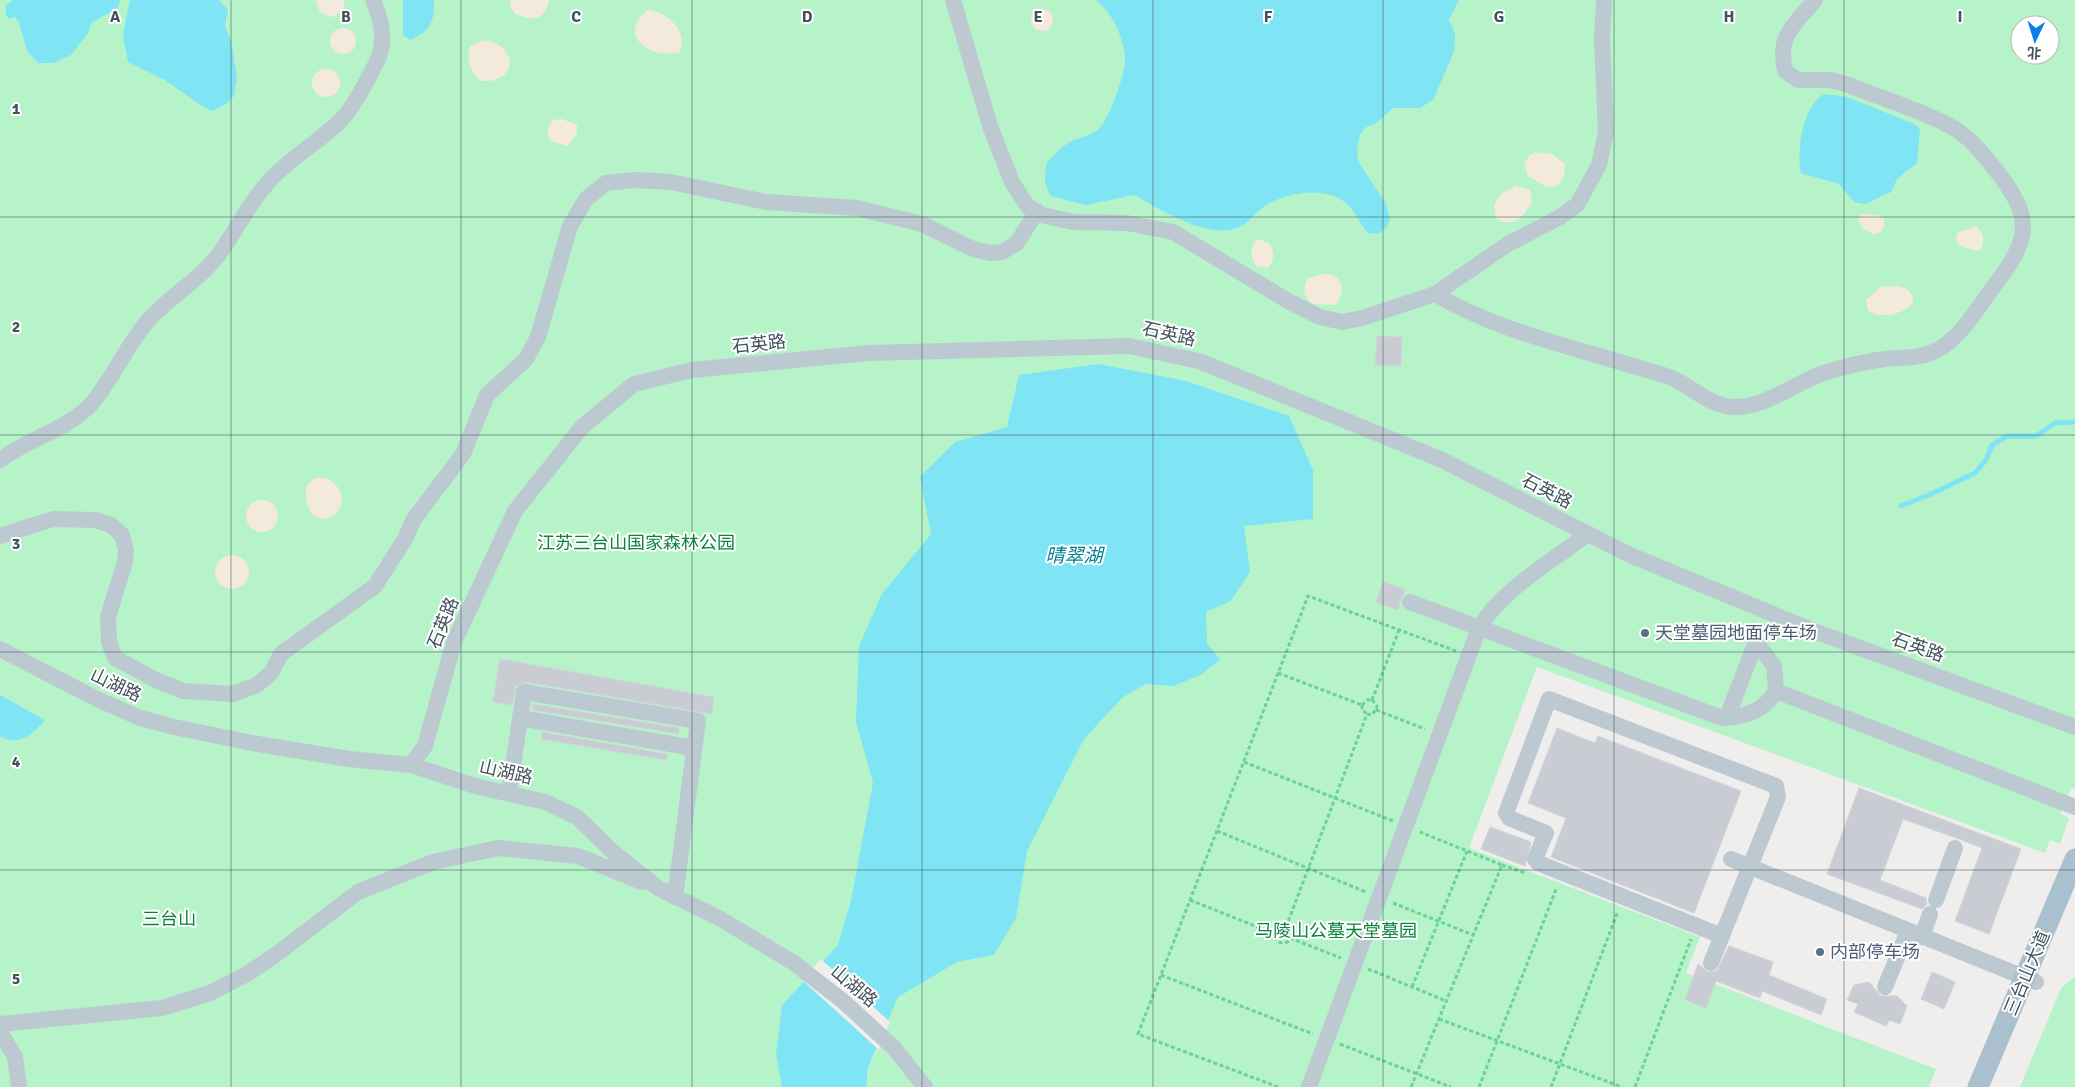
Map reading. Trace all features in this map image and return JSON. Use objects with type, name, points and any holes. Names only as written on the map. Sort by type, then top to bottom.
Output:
[{"type":"main road","name":"三台山大道","points":[[1992,1087],[2074,862]]},
{"type":"main road","name":"三台山大道","points":[[1978,1087],[2075,891]]},
{"type":"street","points":[[0,460],[17,448],[43,437],[92,402],[147,322],[179,294],[221,251],[250,204],[273,177],[342,118],[377,63],[383,33],[380,15],[373,0]]},
{"type":"street","points":[[953,0],[990,126],[1012,182],[1028,207],[1042,215],[1073,222],[1128,223],[1173,232],[1288,301],[1320,317],[1342,322],[1362,318],[1435,294],[1508,244],[1560,217],[1577,204],[1599,165],[1606,132],[1602,38],[1604,0]]},
{"type":"street","points":[[1435,294],[1459,308],[1534,335],[1673,379],[1699,396],[1732,407],[1749,406],[1808,378],[1832,370],[1884,359],[1917,357],[1940,349],[1954,338],[2013,261],[2022,235],[2023,216],[2016,199],[1973,142],[1951,126],[1846,84],[1822,80],[1798,80],[1785,71],[1782,56],[1783,43],[1788,30],[1815,0]]},
{"type":"street","points":[[0,536],[52,520],[95,520],[111,525],[122,534],[126,551],[108,617],[109,642],[115,658],[156,680],[183,691],[233,694],[257,686],[271,673],[281,654],[375,586],[405,540],[414,519],[463,454],[488,395],[526,359],[538,337],[570,226],[586,199],[606,183],[635,180],[671,182],[766,202],[857,208],[922,224],[973,249],[990,252],[1002,252],[1017,243],[1036,211]]},
{"type":"street","name":"石英路","points":[[411,765],[425,746],[454,642],[515,511],[582,426],[634,384],[692,370],[869,353],[1129,346],[1199,361],[1440,459],[1630,555],[1814,631],[2075,727]]},
{"type":"street","points":[[1309,1087],[1479,628],[1489,612],[1514,589],[1587,534]]},
{"type":"street","points":[[1410,602],[1708,713],[1727,717],[1742,717],[1756,711],[1769,702],[1776,691],[1777,679],[1774,666],[1756,642],[1727,717]]},
{"type":"street","name":"山湖路","points":[[0,650],[97,699],[140,718],[252,743],[349,759],[411,765],[475,786],[509,792],[545,802],[577,817],[613,852],[658,888],[718,918],[794,963],[844,1002],[894,1048],[925,1087]]},
{"type":"street","points":[[1776,691],[2075,807]]},
{"type":"street","points":[[509,792],[524,692],[698,722],[675,897]]},
{"type":"street","points":[[1711,963],[1722,936],[1750,867],[1778,797],[1776,786],[1548,699],[1506,813],[1509,818],[1546,833],[1536,860],[1538,863],[1722,936]]},
{"type":"street","points":[[520,718],[694,748]]},
{"type":"street","points":[[0,1024],[162,1008],[210,993],[278,954],[358,892],[433,862],[498,848],[578,856],[658,888]]},
{"type":"street","points":[[1885,987],[1915,934],[1933,907],[1955,848]]},
{"type":"street","points":[[1731,859],[2030,980]]},
{"type":"street","points":[[0,1032],[14,1057],[19,1087]]},
{"type":"path","points":[[1278,1087],[1138,1034],[1308,596],[1469,656]]},
{"type":"path","points":[[1372,700],[1398,630]]},
{"type":"path","points":[[1278,673],[1362,705]]},
{"type":"path","points":[[1362,705],[1367,700],[1372,700]]},
{"type":"path","points":[[1362,705],[1362,710],[1371,715],[1377,706],[1372,700]]},
{"type":"path","points":[[1376,710],[1440,735]]},
{"type":"path","points":[[1286,927],[1367,714]]},
{"type":"path","points":[[1244,762],[1530,876]]},
{"type":"path","points":[[1216,831],[1474,935]]},
{"type":"path","points":[[1412,987],[1468,851]]},
{"type":"path","points":[[1411,1087],[1502,865]]},
{"type":"path","points":[[1549,883],[1566,890]]},
{"type":"path","points":[[1479,1087],[1558,886]]},
{"type":"path","points":[[1190,900],[1275,934],[1278,941],[1287,942],[1291,935],[1286,927]]},
{"type":"path","points":[[1610,907],[1628,914]]},
{"type":"path","points":[[1551,1087],[1618,910]]},
{"type":"path","points":[[1275,934],[1280,927],[1286,927]]},
{"type":"path","points":[[1635,1087],[1692,939],[1682,935]]},
{"type":"path","points":[[1161,975],[1451,1087]]},
{"type":"path","points":[[1439,1019],[1622,1087]]},
{"type":"green space","name":"江苏三台山国家森林公园","points":[[0,0],[2075,0],[2075,789],[2071,788],[2060,814],[2069,818],[2060,844],[2050,840],[2045,853],[1537,667],[1469,848],[1700,937],[1686,973],[1936,1069],[1929,1087],[0,1087]]},
{"type":"green space","points":[[2075,977],[2075,1087],[2020,1087],[2061,988]]},
{"type":"sand","points":[[316,0],[344,0],[344,9],[332,17],[328,16],[321,12]]},
{"type":"sand","points":[[510,0],[549,0],[545,12],[541,16],[527,18],[515,14],[511,8]]},
{"type":"sand","points":[[650,9],[664,15],[675,24],[681,37],[680,52],[668,54],[656,52],[647,48],[635,35],[635,26],[640,18]]},
{"type":"sand","points":[[1042,9],[1050,12],[1053,20],[1050,28],[1042,31],[1034,28],[1031,20],[1034,12]]},
{"type":"sand","points":[[343,28],[352,32],[356,41],[352,50],[343,54],[334,50],[330,41],[334,32]]},
{"type":"sand","points":[[484,40],[495,43],[503,48],[508,55],[510,63],[508,70],[503,76],[494,80],[482,81],[474,74],[470,66],[468,56],[470,46]]},
{"type":"sand","points":[[326,69],[336,73],[340,83],[336,93],[326,97],[316,93],[312,83],[316,73]]},
{"type":"sand","points":[[562,119],[577,125],[577,133],[568,146],[550,141],[547,130],[552,120]]},
{"type":"sand","points":[[1536,152],[1552,154],[1565,164],[1563,177],[1555,187],[1547,187],[1528,176],[1524,164],[1529,156]]},
{"type":"sand","points":[[1516,186],[1530,190],[1532,201],[1522,216],[1513,222],[1502,221],[1496,218],[1494,205],[1502,193]]},
{"type":"sand","points":[[1860,215],[1881,216],[1884,219],[1884,228],[1881,232],[1873,234],[1863,229],[1858,219]]},
{"type":"sand","points":[[1976,226],[1983,238],[1980,251],[1961,247],[1956,241],[1957,233]]},
{"type":"sand","points":[[1259,239],[1269,243],[1272,249],[1273,259],[1267,268],[1256,266],[1253,259],[1252,247]]},
{"type":"sand","points":[[1323,274],[1335,276],[1341,284],[1341,294],[1335,305],[1312,304],[1305,295],[1304,289],[1308,278]]},
{"type":"sand","points":[[1891,286],[1909,291],[1913,298],[1913,303],[1898,313],[1879,315],[1868,311],[1866,300],[1881,287]]},
{"type":"sand","points":[[315,478],[329,479],[336,485],[341,496],[341,505],[336,513],[328,518],[320,518],[312,514],[307,504],[306,486]]},
{"type":"sand","points":[[262,500],[274,504],[278,516],[274,528],[262,532],[250,528],[246,516],[250,504]]},
{"type":"sand","points":[[232,555],[239,556],[244,560],[248,565],[248,579],[244,584],[239,588],[232,589],[225,588],[220,584],[216,579],[215,572],[216,565],[220,560],[225,556]]},
{"type":"water","points":[[13,0],[121,0],[117,9],[92,22],[88,33],[71,55],[54,63],[38,63],[27,51],[19,22],[15,17],[10,19],[6,16],[6,5]]},
{"type":"water","points":[[130,0],[219,0],[228,10],[225,26],[231,40],[237,78],[234,96],[226,104],[213,111],[203,107],[165,80],[128,62],[123,35]]},
{"type":"water","points":[[403,0],[434,0],[430,25],[423,33],[410,40],[403,35]]},
{"type":"water","points":[[1096,0],[1459,0],[1449,20],[1455,34],[1454,52],[1433,100],[1420,108],[1393,108],[1376,123],[1366,127],[1360,135],[1357,149],[1358,161],[1386,204],[1390,219],[1386,228],[1378,234],[1368,233],[1348,205],[1330,195],[1318,193],[1295,194],[1284,197],[1265,206],[1239,227],[1222,230],[1209,229],[1182,220],[1134,195],[1086,205],[1051,196],[1045,183],[1046,164],[1068,143],[1099,129],[1108,115],[1123,73],[1125,57],[1122,42],[1112,18]]},
{"type":"water","points":[[1824,94],[1847,97],[1914,124],[1920,129],[1917,163],[1897,179],[1891,192],[1865,204],[1854,202],[1839,184],[1801,173],[1801,141],[1806,118],[1817,100]]},
{"type":"water","name":"晴翠湖","points":[[1099,364],[1186,381],[1289,416],[1313,470],[1313,519],[1244,526],[1250,572],[1231,601],[1206,612],[1207,644],[1220,659],[1202,674],[1174,686],[1146,684],[1123,697],[1084,739],[1027,851],[1016,918],[994,955],[957,962],[898,997],[868,1067],[866,1087],[782,1087],[776,1055],[782,1005],[838,945],[851,901],[873,783],[856,722],[859,646],[882,594],[931,534],[920,477],[955,442],[1007,427],[1019,375]]},
{"type":"water","points":[[0,695],[45,720],[31,734],[19,740],[0,736]]},
{"type":"pier","points":[[821,959],[890,1022],[879,1050],[802,980]]},
{"type":"building","points":[[1377,336],[1402,337],[1401,366],[1375,365]]},
{"type":"building","points":[[1383,582],[1406,590],[1398,610],[1376,602]]},
{"type":"building","points":[[500,659],[714,697],[712,714],[526,682],[516,686],[512,705],[493,702]]},
{"type":"building","points":[[532,704],[679,728],[678,734],[533,710]]},
{"type":"building","points":[[1557,728],[1595,743],[1598,736],[1741,791],[1694,913],[1551,857],[1566,818],[1528,803]]},
{"type":"building","points":[[542,732],[667,754],[666,760],[541,739]]},
{"type":"building","points":[[1859,788],[2021,849],[1989,934],[1955,921],[1982,848],[1959,839],[1903,819],[1880,880],[1926,898],[1927,904],[1922,909],[1827,874]]},
{"type":"building","points":[[1490,827],[1531,842],[1525,866],[1481,849]]},
{"type":"building","points":[[1729,946],[1773,962],[1769,975],[1827,999],[1821,1015],[1762,991],[1760,998],[1716,981],[1706,1008],[1685,1000],[1698,964],[1708,972],[1717,971]]},
{"type":"building","points":[[1932,972],[1955,982],[1944,1009],[1921,999]]},
{"type":"building","points":[[1869,982],[1881,996],[1897,996],[1907,1006],[1900,1024],[1889,1020],[1886,1026],[1854,1012],[1858,1004],[1847,1000],[1854,985]]},
{"type":"waterway","points":[[1901,506],[1975,473],[1986,460],[1992,445],[2007,436],[2036,436],[2055,423],[2075,422]]},
{"type":"place","name":"天堂墓园地面停车场","points":[[1645,633]]},
{"type":"place","name":"内部停车场","points":[[1820,952]]},
{"type":"park label","name":"三台山","points":[[169,919]]},
{"type":"park label","name":"马陵山公墓天堂墓园","points":[[1336,931]]}]
